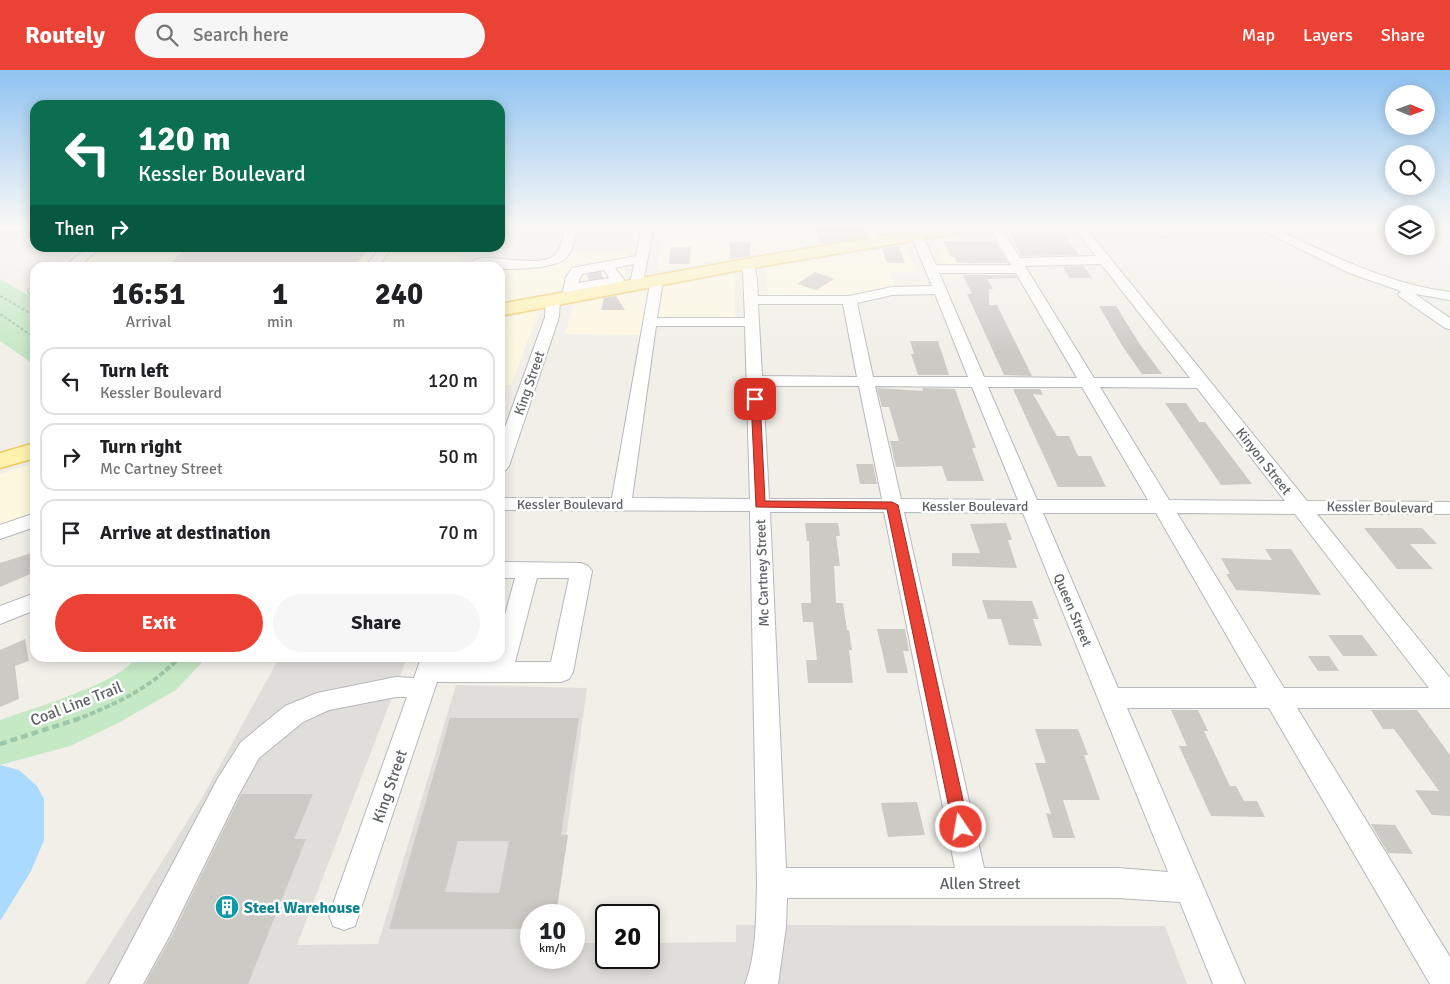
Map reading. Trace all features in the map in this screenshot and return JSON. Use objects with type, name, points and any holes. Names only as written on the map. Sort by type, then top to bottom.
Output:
[{"type":"main road","points":[[505,309],[616,277],[656,281],[716,270]]},
{"type":"main road","points":[[0,462],[30,452]]},
{"type":"street","points":[[566,291],[577,271],[616,277],[627,270]]},
{"type":"street","points":[[616,277],[627,270]]},
{"type":"street","name":"Mc Cartney Street","points":[[749,270],[752,300],[760,504],[772,883],[771,926],[764,980],[761,984]]},
{"type":"street","name":"Queen Street","points":[[931,270],[1229,984]]},
{"type":"street","points":[[1022,270],[1448,984]]},
{"type":"street","name":"Kinyon Street","points":[[1113,270],[1450,697]]},
{"type":"street","points":[[1356,270],[1416,300],[1450,325]]},
{"type":"street","points":[[566,291],[588,277]]},
{"type":"street","points":[[1379,280],[1408,289],[1450,296]]},
{"type":"street","points":[[621,504],[656,281]]},
{"type":"street","points":[[752,300],[848,300],[892,291],[940,290]]},
{"type":"street","name":"King Street","points":[[505,452],[552,317],[566,291]]},
{"type":"street","points":[[848,300],[973,883]]},
{"type":"street","points":[[650,322],[752,322]]},
{"type":"street","points":[[754,381],[1203,383]]},
{"type":"street","name":"Kessler Boulevard","points":[[505,504],[1300,506],[1446,512]]},
{"type":"street","points":[[0,532],[30,522]]},
{"type":"street","points":[[125,984],[160,922],[228,787],[250,750],[294,714],[326,700],[396,687],[428,672],[561,672],[581,571],[505,570]]},
{"type":"street","points":[[505,657],[528,571]]},
{"type":"street","points":[[0,615],[30,603]]},
{"type":"street","points":[[501,672],[504,662]]},
{"type":"street","name":"King Street","points":[[344,915],[428,672]]},
{"type":"street","points":[[1110,698],[1450,697]]},
{"type":"street","name":"Allen Street","points":[[772,883],[1118,883],[1189,888]]},
{"type":"path","points":[[0,296],[30,313]]},
{"type":"path","points":[[0,314],[30,335]]},
{"type":"path","name":"Coal Line Trail","points":[[0,744],[116,704],[153,683],[175,662]]},
{"type":"shaded area","points":[[505,270],[625,270],[623,279],[505,301]]},
{"type":"shaded area","points":[[766,270],[916,270],[917,273],[890,272],[894,287],[847,298],[768,298]]},
{"type":"shaded area","points":[[735,275],[735,320],[656,320],[659,288]]},
{"type":"shaded area","points":[[651,290],[644,335],[565,334],[574,304]]},
{"type":"shaded area","points":[[539,311],[511,385],[505,385],[505,317]]},
{"type":"shaded area","points":[[30,465],[30,518],[0,528],[0,474]]},
{"type":"shaded area","points":[[277,662],[405,662],[297,945],[378,944],[456,685],[587,688],[557,904],[520,904],[520,969],[585,969],[585,943],[595,943],[595,969],[660,969],[660,943],[736,942],[736,925],[1165,926],[1187,984],[85,984],[202,798]]},
{"type":"green space","points":[[0,279],[30,296],[30,362],[0,341]]},
{"type":"green space","points":[[131,662],[202,662],[176,690],[120,722],[70,746],[0,765],[0,720],[94,686],[127,667]]},
{"type":"water","points":[[0,765],[19,770],[37,786],[44,799],[44,840],[31,871],[0,921]]},
{"type":"building","points":[[1065,270],[1086,270],[1092,278],[1070,278]]},
{"type":"building","points":[[815,272],[834,279],[816,290],[797,284]]},
{"type":"building","points":[[963,275],[1015,275],[1017,278],[987,279],[993,289],[989,289],[989,305],[997,305],[1032,376],[1004,375],[967,294],[972,294]]},
{"type":"building","points":[[616,296],[625,310],[601,310],[604,298]]},
{"type":"building","points":[[1099,306],[1116,306],[1139,343],[1162,374],[1142,374],[1123,347]]},
{"type":"building","points":[[910,341],[938,341],[949,375],[918,375],[911,354],[914,354]]},
{"type":"building","points":[[877,388],[923,391],[922,388],[955,389],[976,448],[972,448],[984,481],[947,481],[942,466],[896,467],[890,441],[899,441],[889,407],[882,407]]},
{"type":"building","points":[[1013,389],[1040,389],[1043,395],[1033,394],[1057,436],[1069,436],[1078,456],[1091,456],[1106,487],[1058,487]]},
{"type":"building","points":[[1165,403],[1186,403],[1199,422],[1205,422],[1252,484],[1221,485]]},
{"type":"building","points":[[856,464],[873,464],[877,484],[860,484]]},
{"type":"building","points":[[805,523],[838,523],[840,536],[836,536],[840,566],[834,566],[836,603],[843,603],[847,630],[849,630],[852,650],[849,650],[853,683],[808,683],[806,660],[817,660],[813,622],[803,622],[801,603],[811,603],[809,541],[807,541]]},
{"type":"building","points":[[1006,523],[1012,540],[1008,540],[1017,568],[952,566],[952,553],[980,553],[970,524]]},
{"type":"building","points":[[1364,528],[1422,528],[1437,544],[1410,544],[1433,569],[1397,569]]},
{"type":"building","points":[[1265,549],[1291,549],[1321,595],[1236,590],[1226,574],[1230,574],[1221,558],[1272,560]]},
{"type":"building","points":[[30,554],[30,574],[0,587],[0,563]]},
{"type":"building","points":[[982,600],[1032,601],[1039,619],[1033,619],[1042,646],[1009,645],[1001,619],[988,619]]},
{"type":"building","points":[[877,629],[905,629],[909,651],[903,651],[908,673],[887,673]]},
{"type":"building","points":[[1328,635],[1362,635],[1378,656],[1343,656]]},
{"type":"building","points":[[25,639],[29,661],[15,666],[19,699],[0,707],[0,650]]},
{"type":"building","points":[[1308,656],[1329,656],[1339,671],[1318,671]]},
{"type":"building","points":[[1171,710],[1198,710],[1208,731],[1204,731],[1230,786],[1236,786],[1244,801],[1257,801],[1265,817],[1211,816],[1179,746],[1187,746]]},
{"type":"building","points":[[1371,710],[1417,710],[1450,755],[1450,816],[1432,815],[1415,790],[1439,791],[1394,729],[1383,729]]},
{"type":"building","points":[[450,718],[579,718],[561,835],[568,835],[558,904],[520,904],[520,929],[389,929]],"holes":[[[458,841],[509,841],[499,893],[445,892]]]},
{"type":"building","points":[[1035,729],[1078,729],[1088,755],[1084,755],[1100,800],[1063,800],[1075,838],[1053,838],[1046,813],[1051,814],[1035,763],[1046,763]]},
{"type":"building","name":"Steel Warehouse","points":[[241,794],[313,794],[294,839],[306,839],[248,984],[145,984],[173,934]]},
{"type":"building","points":[[917,802],[925,835],[888,837],[881,803]]},
{"type":"building","points":[[1371,824],[1395,825],[1413,854],[1388,853]]},
{"type":"tunnel","points":[[588,277],[603,274]]},
{"type":"place","name":"Steel Warehouse","points":[[227,907]]},
{"type":"route","points":[[755,399],[760,504],[892,505],[961,827]]}]
